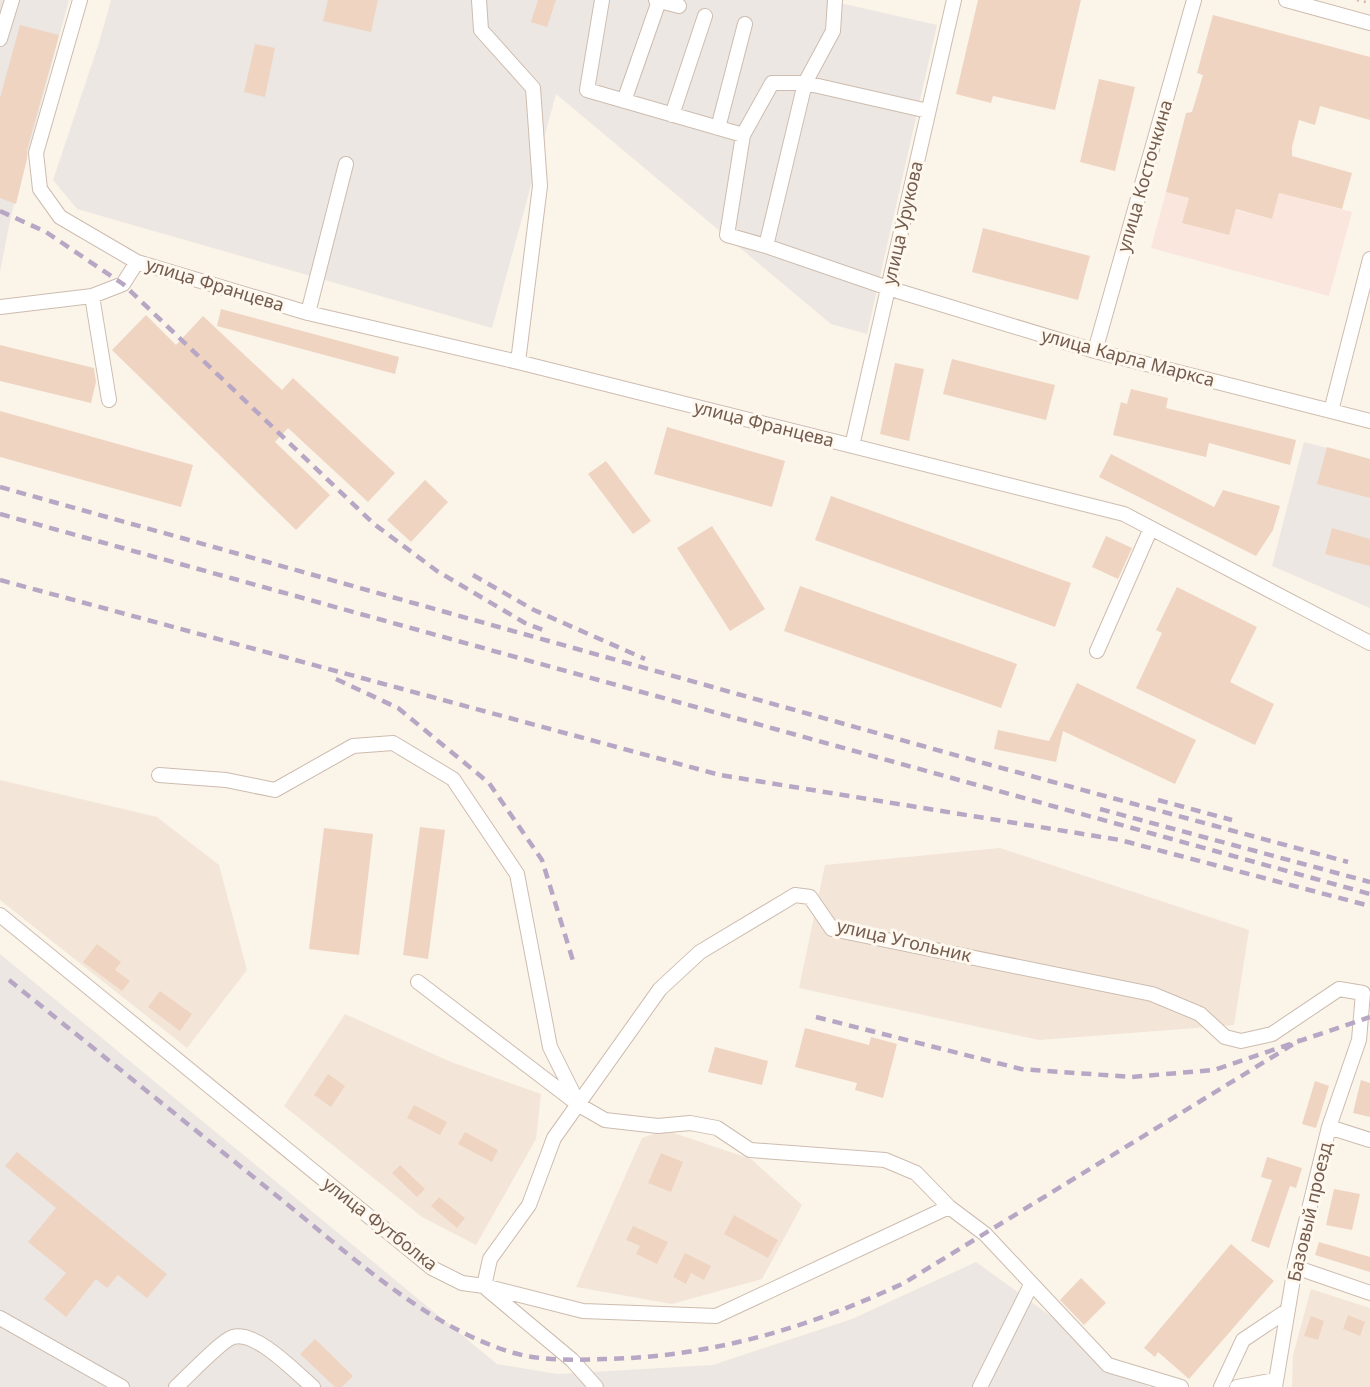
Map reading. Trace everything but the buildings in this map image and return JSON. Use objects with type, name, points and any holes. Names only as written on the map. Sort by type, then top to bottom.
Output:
[{"type":"street","points":[[0,39],[12,0]]},
{"type":"street","name":"улица Францева","points":[[80,0],[37,153],[40,190],[60,217],[137,262],[308,313],[518,362],[1124,514],[1370,643]]},
{"type":"street","points":[[479,0],[481,30],[533,88],[540,186],[518,362]]},
{"type":"street","points":[[602,0],[587,90],[743,135],[772,83],[805,83],[928,111]]},
{"type":"street","points":[[624,101],[657,0],[679,6]]},
{"type":"street","points":[[766,246],[805,83],[833,32],[835,0]]},
{"type":"street","name":"улица Урукова","points":[[852,446],[954,0]]},
{"type":"street","name":"улица Косточкина","points":[[1095,351],[1194,0]]},
{"type":"street","points":[[1286,0],[1370,23]]},
{"type":"street","points":[[672,115],[705,16]]},
{"type":"street","points":[[718,128],[745,24]]},
{"type":"street","name":"улица Карла Маркса","points":[[743,135],[727,235],[888,288],[1095,351],[1370,421]]},
{"type":"street","points":[[308,313],[346,164]]},
{"type":"street","points":[[1331,411],[1370,259]]},
{"type":"street","points":[[0,307],[92,296],[123,284],[137,262]]},
{"type":"street","points":[[92,296],[109,400]]},
{"type":"street","points":[[1097,651],[1151,528]]},
{"type":"street","points":[[159,775],[226,780],[275,790],[353,746],[393,743],[453,779],[517,874],[550,1047],[579,1105]]},
{"type":"street","name":"улица Угольник","points":[[484,1286],[490,1259],[529,1205],[554,1138],[660,989],[700,952],[795,895],[810,897],[832,929],[1152,994],[1200,1014],[1225,1037],[1241,1041],[1272,1034],[1339,989],[1363,993],[1364,1039]]},
{"type":"street","name":"улица Футболка","points":[[0,915],[432,1268],[462,1283],[583,1311],[716,1316],[949,1207]]},
{"type":"street","points":[[418,982],[579,1105],[606,1120],[658,1126],[690,1122],[717,1128],[750,1150],[885,1160],[916,1173],[949,1207],[985,1234],[1108,1365],[1181,1387]]},
{"type":"street","name":"Базовый проезд","points":[[1275,1384],[1295,1267],[1329,1127],[1364,1039]]},
{"type":"street","points":[[1329,1127],[1370,1140]]},
{"type":"street","points":[[1295,1267],[1370,1293]]},
{"type":"street","points":[[980,1387],[1031,1285]]},
{"type":"street","points":[[484,1286],[572,1360],[596,1387]]},
{"type":"street","points":[[1221,1387],[1243,1340],[1289,1310]]},
{"type":"street","points":[[0,1318],[122,1387]]},
{"type":"street","points":[[176,1387],[231,1337],[243,1336],[263,1345],[313,1387]]},
{"type":"street","points":[[1237,1387],[1275,1384]]},
{"type":"path","points":[[1357,0],[1370,4]]},
{"type":"shaded area","points":[[0,0],[69,0],[11,216],[0,272]]},
{"type":"shaded area","points":[[111,0],[840,0],[840,3],[937,25],[867,334],[831,324],[556,94],[492,328],[77,209],[53,180]]},
{"type":"shaded area","points":[[1166,192],[1272,219],[1279,193],[1352,212],[1329,296],[1151,248]]},
{"type":"shaded area","points":[[1304,442],[1370,459],[1370,608],[1272,566]]},
{"type":"shaded area","points":[[0,780],[157,817],[219,865],[247,970],[187,1048],[0,900]]},
{"type":"shaded area","points":[[1000,848],[1249,930],[1234,1025],[1039,1040],[799,988],[825,865]]},
{"type":"shaded area","points":[[0,954],[497,1364],[557,1374],[713,1365],[852,1319],[976,1262],[1149,1387],[0,1387]]},
{"type":"shaded area","points":[[345,1014],[451,1062],[541,1094],[536,1139],[476,1245],[422,1217],[284,1106]]},
{"type":"shaded area","points":[[665,1130],[751,1159],[802,1205],[762,1279],[672,1304],[576,1287],[642,1138]]},
{"type":"shaded area","points":[[1311,1289],[1370,1308],[1370,1387],[1292,1387],[1293,1355]]},
{"type":"railway","points":[[0,211],[46,232],[123,284],[374,524],[437,571],[525,623],[548,632]]},
{"type":"railway","points":[[0,487],[987,764],[1348,862]]},
{"type":"railway","points":[[0,514],[1370,894]]},
{"type":"railway","points":[[473,575],[534,610],[645,659]]},
{"type":"railway","points":[[0,580],[720,775],[1120,840],[1370,906]]},
{"type":"railway","points":[[336,679],[398,708],[489,783],[542,860],[574,964]]},
{"type":"railway","points":[[1158,800],[1232,820]]},
{"type":"railway","points":[[1100,809],[1370,882]]},
{"type":"railway","points":[[9,980],[360,1264],[419,1307],[450,1326],[514,1353],[559,1359],[644,1357],[721,1346],[795,1326],[868,1299],[904,1283],[1300,1040]]},
{"type":"railway","points":[[816,1017],[1021,1069],[1131,1077],[1214,1070],[1370,1017]]}]
